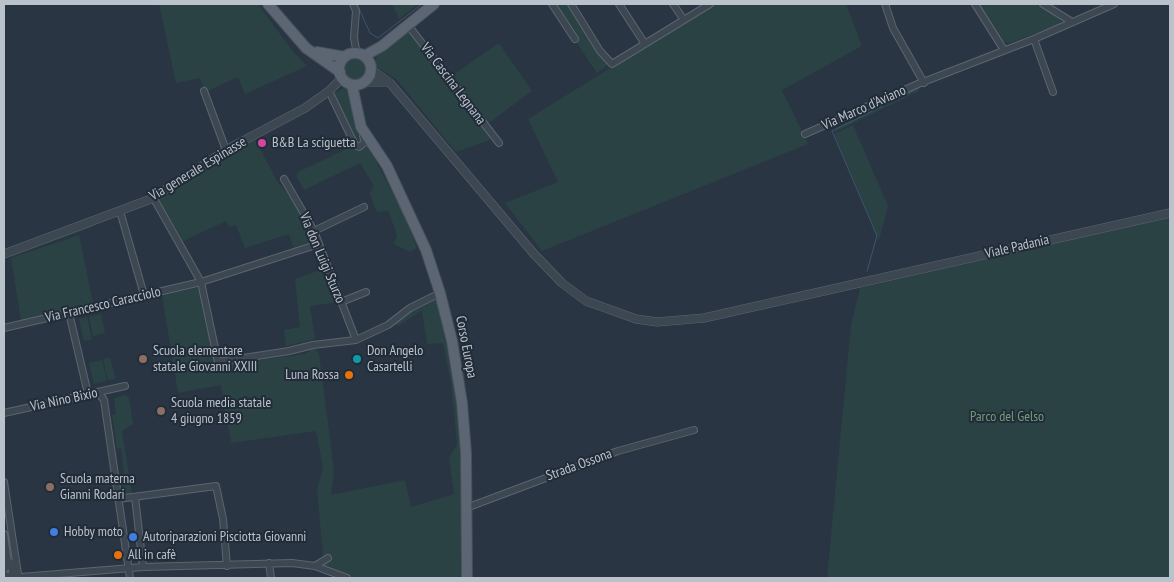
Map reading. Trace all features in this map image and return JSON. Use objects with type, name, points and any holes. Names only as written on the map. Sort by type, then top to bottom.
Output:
[{"type":"main road","points":[[268,4],[306,48],[352,81]]},
{"type":"main road","points":[[306,48],[324,54],[345,57],[361,55],[382,46],[434,4]]},
{"type":"main road","points":[[352,81],[371,68],[375,56],[382,46]]},
{"type":"main road","points":[[361,55],[371,68]]},
{"type":"main road","points":[[345,57],[342,61],[352,81]]},
{"type":"main road","name":"Corso Europa","points":[[352,81],[361,128],[370,139],[406,204],[426,250],[440,293],[452,341],[462,403],[467,578]]},
{"type":"main road","name":"Corso Europa","points":[[352,81],[360,94],[370,139]]},
{"type":"street","points":[[353,4],[356,11],[354,46],[361,55]]},
{"type":"street","points":[[552,4],[575,39]]},
{"type":"street","points":[[571,4],[600,50],[612,64],[710,4]]},
{"type":"street","points":[[619,4],[645,44]]},
{"type":"street","points":[[673,4],[684,20]]},
{"type":"street","points":[[885,4],[893,28],[924,83]]},
{"type":"street","points":[[975,4],[1004,50]]},
{"type":"street","points":[[1043,4],[1072,22]]},
{"type":"street","name":"Via Marco d'Aviano","points":[[805,134],[1114,4]]},
{"type":"street","name":"Via Cascina Legnana","points":[[408,25],[499,143]]},
{"type":"street","points":[[1034,39],[1053,92]]},
{"type":"street","points":[[371,68],[390,83]]},
{"type":"street","points":[[352,81],[381,80],[390,83]]},
{"type":"street","name":"Via generale Espinasse","points":[[4,254],[153,197],[226,150],[305,108],[329,91],[352,81]]},
{"type":"street","name":"Viale Padania","points":[[390,83],[539,260],[562,283],[586,301],[612,312],[657,322],[681,322],[704,318],[1170,213]]},
{"type":"street","points":[[204,91],[226,150]]},
{"type":"street","points":[[329,91],[355,145],[359,147],[365,142],[356,121],[356,104]]},
{"type":"street","name":"Via don Luigi Sturzo","points":[[284,179],[314,231],[356,340]]},
{"type":"street","points":[[153,197],[201,282],[218,362],[289,351],[314,345],[356,340],[388,325],[410,308],[440,293]]},
{"type":"street","points":[[314,231],[364,207]]},
{"type":"street","points":[[120,211],[144,295]]},
{"type":"street","name":"Via Francesco Caracciolo","points":[[4,328],[201,282],[319,244]]},
{"type":"street","points":[[341,302],[366,292]]},
{"type":"street","points":[[69,313],[88,394]]},
{"type":"street","name":"Via Nino Bixio","points":[[4,413],[124,386]]},
{"type":"street","points":[[98,392],[104,400],[130,578]]},
{"type":"street","name":"Strada Ossona","points":[[466,508],[618,451],[694,430]]},
{"type":"street","points":[[4,482],[6,514],[16,577]]},
{"type":"street","points":[[118,499],[216,486],[223,519],[226,566]]},
{"type":"street","points":[[135,497],[143,567]]},
{"type":"street","points":[[4,534],[8,564],[4,570]]},
{"type":"street","points":[[6,549],[16,577]]},
{"type":"street","points":[[315,566],[328,558]]},
{"type":"street","points":[[270,563],[271,578]]},
{"type":"street","points":[[4,575],[16,577],[143,567],[226,566],[270,563],[315,566],[347,578]]},
{"type":"green space","points":[[159,4],[258,4],[291,49],[307,66],[245,94],[238,77],[205,92],[200,78],[176,83]]},
{"type":"green space","points":[[392,4],[419,4],[399,19]]},
{"type":"green space","points":[[555,4],[568,4],[608,65],[597,73],[576,42],[578,41]]},
{"type":"green space","points":[[714,4],[846,4],[862,46],[782,90],[808,144],[542,251],[505,203],[558,182],[528,119]]},
{"type":"green space","points":[[979,4],[1035,4],[1061,19],[1061,24],[1009,43],[1003,42]]},
{"type":"green space","points":[[408,29],[488,134],[490,140],[456,152],[397,80],[376,66],[376,58],[379,52]]},
{"type":"green space","points":[[499,43],[532,91],[486,125],[450,77]]},
{"type":"green space","points":[[356,58],[364,62],[368,70],[364,78],[356,82],[348,78],[344,70],[348,62]]},
{"type":"green space","points":[[344,88],[348,90],[354,123],[363,141],[359,144],[334,93]]},
{"type":"green space","points":[[916,90],[921,90],[833,133],[838,127]]},
{"type":"green space","points":[[853,125],[888,206],[879,240],[834,134]]},
{"type":"green space","points":[[255,139],[277,181],[288,194],[312,234],[312,242],[294,249],[289,234],[245,248],[236,225],[229,227],[226,221],[183,241],[158,198],[232,150]]},
{"type":"green space","points":[[367,145],[400,206],[412,235],[417,248],[410,252],[394,244],[397,235],[389,213],[388,211],[378,212],[375,208],[370,193],[374,186],[360,163],[304,190],[296,176],[298,172],[353,146],[362,149]]},
{"type":"green space","name":"Parco del Gelso","points":[[1170,217],[1170,578],[827,578],[851,325],[860,288]]},
{"type":"green space","points":[[91,225],[95,226],[10,256]]},
{"type":"green space","points":[[79,235],[93,303],[21,321],[11,258]]},
{"type":"green space","points":[[323,269],[330,295],[334,295],[338,302],[310,306],[315,339],[286,346],[284,330],[300,327],[295,279]]},
{"type":"green space","points":[[200,288],[216,366],[305,354],[314,348],[319,353],[334,471],[331,495],[405,480],[411,507],[454,494],[449,458],[457,444],[451,383],[443,343],[427,344],[422,310],[397,327],[396,321],[409,311],[436,299],[453,370],[461,454],[461,578],[354,578],[324,566],[317,490],[323,467],[316,431],[231,443],[221,385],[178,393],[162,295]]},
{"type":"green space","points":[[101,314],[105,333],[93,336],[89,317]]},
{"type":"green space","points":[[87,317],[92,339],[84,341],[79,319]]},
{"type":"green space","points":[[110,358],[116,379],[108,380],[103,359]]},
{"type":"green space","points":[[102,360],[107,381],[94,384],[89,363]]},
{"type":"green space","points":[[126,395],[129,398],[133,424],[122,431],[132,494],[124,495],[121,474],[124,473],[121,448],[117,449],[112,415],[116,414],[114,398]]},
{"type":"waterway","points":[[357,4],[370,33],[378,38],[422,4]]},
{"type":"waterway","points":[[867,271],[877,236],[832,131],[919,88]]},
{"type":"place","name":"B&B La sciguetta","points":[[262,143]]},
{"type":"place","name":"Scuola elementare statale Giovanni XXIII","points":[[143,359]]},
{"type":"place","name":"Don Angelo Casartelli","points":[[357,359]]},
{"type":"place","name":"Luna Rossa","points":[[349,375]]},
{"type":"place","name":"Scuola media statale 4 giugno 1859","points":[[161,411]]},
{"type":"place","name":"Scuola materna Gianni Rodari","points":[[50,487]]},
{"type":"place","name":"Hobby moto","points":[[54,532]]},
{"type":"place","name":"Autoriparazioni Pisciotta Giovanni","points":[[133,537]]},
{"type":"place","name":"All in cafè","points":[[118,555]]}]
